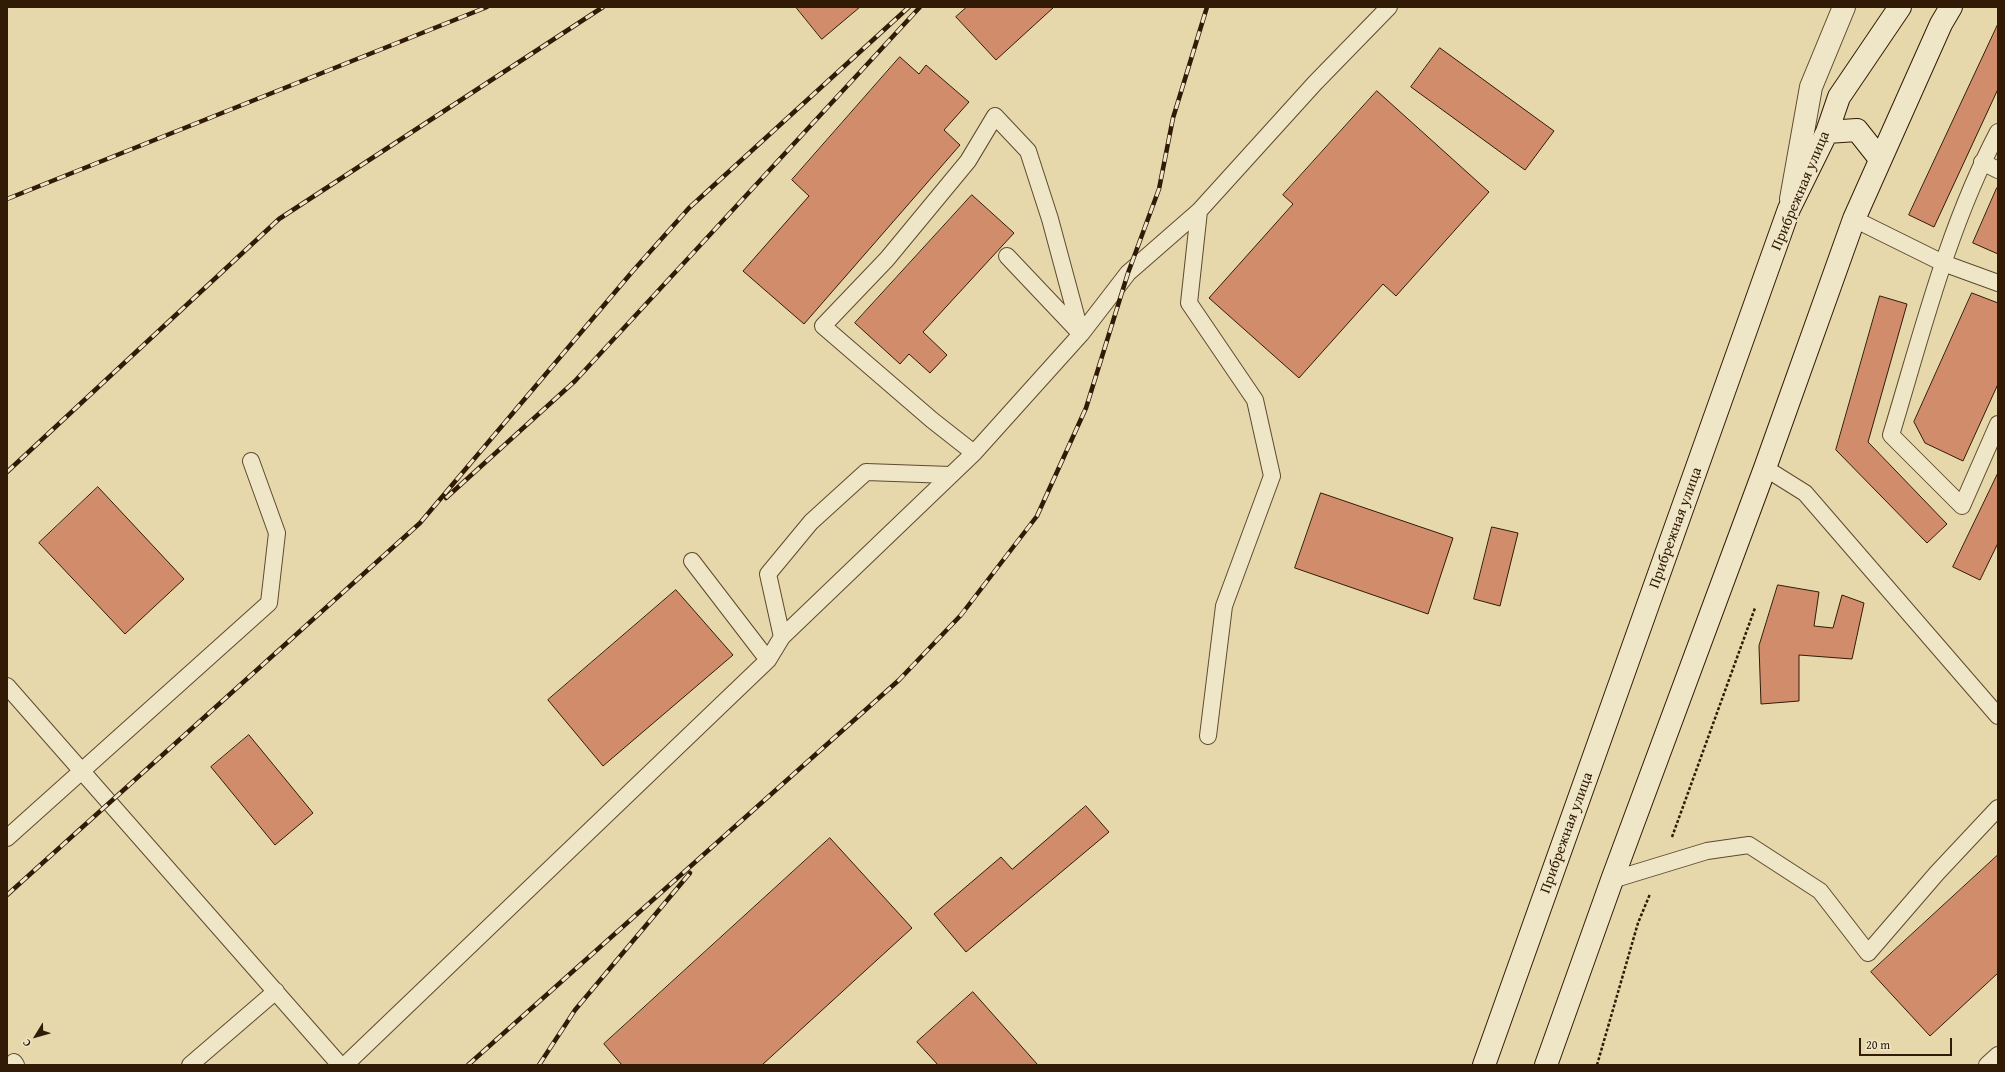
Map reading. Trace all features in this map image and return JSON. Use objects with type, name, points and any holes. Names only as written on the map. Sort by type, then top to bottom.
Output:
[{"type":"main road","points":[[1789,209],[1811,87],[1844,7]]},
{"type":"main road","name":"Прибрежная улица","points":[[1484,1065],[1789,209],[1827,132],[1838,97],[1900,7]]},
{"type":"main road","points":[[1546,1065],[1612,880],[1765,468],[1854,219],[1940,24],[1951,7]]},
{"type":"main road","points":[[1827,132],[1857,130],[1880,159]]},
{"type":"lane","points":[[345,1065],[768,660],[782,637],[974,453],[1081,334],[1128,273],[1199,211],[1315,83],[1389,7]]},
{"type":"lane","points":[[974,453],[932,420],[824,326],[887,259],[968,161],[995,116],[1028,151],[1050,219],[1081,334]]},
{"type":"lane","points":[[1998,132],[1982,162],[1943,263],[1892,436],[1962,506],[1998,424]]},
{"type":"lane","points":[[1982,162],[1998,170]]},
{"type":"lane","points":[[1199,211],[1188,303],[1255,400],[1272,476],[1224,606],[1208,736]]},
{"type":"lane","points":[[1854,219],[1943,263],[1998,283]]},
{"type":"lane","points":[[1007,256],[1081,334]]},
{"type":"lane","points":[[7,838],[269,603],[277,533],[251,461]]},
{"type":"lane","points":[[1765,468],[1805,493],[1998,716]]},
{"type":"lane","points":[[782,637],[768,574],[811,522],[866,472],[950,475]]},
{"type":"lane","points":[[692,561],[768,660]]},
{"type":"lane","points":[[7,686],[340,1065]]},
{"type":"lane","points":[[1612,880],[1707,851],[1749,845],[1820,891],[1868,953],[1937,873],[1998,808]]},
{"type":"lane","points":[[190,1065],[276,991]]},
{"type":"lane","points":[[1987,1065],[1998,1055]]},
{"type":"building","points":[[796,7],[860,7],[822,39]]},
{"type":"building","points":[[967,7],[1054,7],[996,60],[956,17]]},
{"type":"building","points":[[1998,24],[1998,89],[1934,227],[1909,215]]},
{"type":"building","points":[[1440,48],[1554,131],[1525,170],[1411,87]]},
{"type":"building","points":[[900,57],[919,74],[926,65],[969,102],[944,130],[960,145],[804,324],[743,271],[809,196],[792,180]]},
{"type":"building","points":[[1377,91],[1489,192],[1396,296],[1383,284],[1299,378],[1209,298],[1293,204],[1283,195]]},
{"type":"building","points":[[1997,188],[1998,189],[1998,254],[1973,243]]},
{"type":"building","points":[[972,195],[1014,233],[923,332],[947,355],[930,373],[909,354],[900,364],[855,323]]},
{"type":"building","points":[[1972,293],[1998,303],[1998,384],[1963,461],[1925,443],[1914,422]]},
{"type":"building","points":[[1880,296],[1907,304],[1868,442],[1947,524],[1927,543],[1836,450]]},
{"type":"building","points":[[1998,473],[1998,543],[1980,580],[1953,567]]},
{"type":"building","points":[[98,487],[184,579],[125,634],[39,543]]},
{"type":"building","points":[[1321,493],[1453,538],[1428,614],[1295,568]]},
{"type":"building","points":[[1492,527],[1518,533],[1500,606],[1474,599]]},
{"type":"building","points":[[1778,585],[1819,592],[1814,626],[1833,628],[1842,595],[1864,603],[1852,659],[1799,655],[1799,701],[1761,704],[1759,646]]},
{"type":"building","points":[[676,590],[733,655],[603,766],[548,700]]},
{"type":"building","points":[[249,735],[313,813],[275,845],[211,767]]},
{"type":"building","points":[[1086,806],[1109,832],[966,952],[934,914],[1001,857],[1012,869]]},
{"type":"building","points":[[830,838],[912,928],[762,1065],[622,1065],[604,1044]]},
{"type":"building","points":[[1998,855],[1998,973],[1930,1036],[1871,972]]},
{"type":"building","points":[[973,992],[1038,1065],[938,1065],[917,1042]]},
{"type":"railway","points":[[7,199],[487,7]]},
{"type":"railway","points":[[7,472],[279,219],[603,7]]},
{"type":"railway","points":[[7,895],[420,523],[632,272],[689,208],[909,7]]},
{"type":"railway","points":[[446,498],[575,381],[920,7]]},
{"type":"railway","points":[[468,1065],[899,680],[961,615],[1037,516],[1086,408],[1128,273],[1159,189],[1173,118],[1207,7]]},
{"type":"railway","points":[[539,1065],[575,1010],[690,873]]}]
